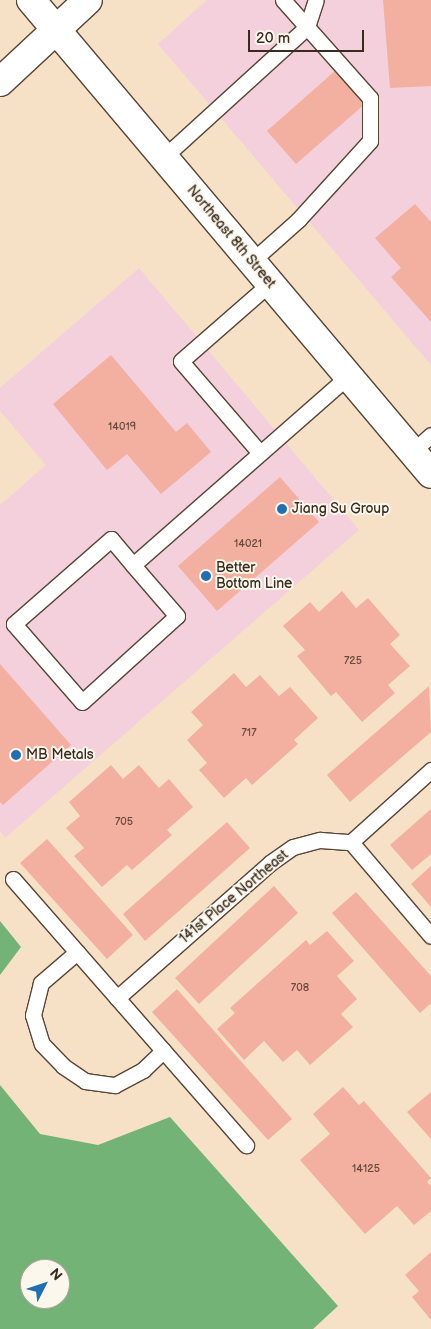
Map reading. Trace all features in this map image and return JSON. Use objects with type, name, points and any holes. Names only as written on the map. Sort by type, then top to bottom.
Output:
[{"type":"main road","name":"Northeast 8th Street","points":[[31,0],[348,376],[422,443],[431,474]]},
{"type":"main road","points":[[0,82],[88,0]]},
{"type":"lane","points":[[252,261],[298,220],[370,141],[370,98],[283,0]]},
{"type":"lane","points":[[164,157],[307,27],[316,0]]},
{"type":"lane","points":[[260,453],[181,361],[270,283]]},
{"type":"lane","points":[[133,565],[348,376]]},
{"type":"lane","points":[[111,540],[133,565],[176,616],[82,702],[14,624],[111,540]]},
{"type":"lane","points":[[431,770],[351,842],[431,936]]},
{"type":"lane","name":"141st Place Northeast","points":[[117,998],[293,847],[320,840],[351,842]]},
{"type":"lane","points":[[13,879],[246,1145]]},
{"type":"lane","points":[[77,952],[42,982],[33,1015],[42,1044],[63,1066],[85,1082],[115,1085],[143,1070],[163,1051]]},
{"type":"shaded area","points":[[207,0],[431,0],[431,365],[158,44]]},
{"type":"shaded area","points":[[139,268],[359,530],[5,838],[0,831],[0,505],[46,465],[0,411],[0,388]]},
{"type":"green space","points":[[0,921],[21,947],[0,975]]},
{"type":"green space","points":[[0,1085],[40,1134],[98,1145],[170,1117],[338,1306],[313,1329],[0,1329]]},
{"type":"building","points":[[383,0],[431,0],[431,86],[390,88]]},
{"type":"building","points":[[336,70],[366,103],[296,164],[267,131]]},
{"type":"building","points":[[415,204],[431,222],[431,322],[391,277],[401,268],[375,238]]},
{"type":"building","points":[[111,355],[176,432],[187,423],[211,452],[161,494],[127,454],[107,470],[53,404]]},
{"type":"building","points":[[280,477],[319,522],[217,611],[178,566]]},
{"type":"building","points":[[342,591],[356,608],[368,598],[400,635],[390,644],[410,666],[388,685],[395,693],[362,722],[336,692],[331,696],[297,656],[305,650],[283,626],[310,602],[319,612]]},
{"type":"building","points":[[0,664],[71,745],[3,805],[0,802]]},
{"type":"building","points":[[234,673],[246,687],[260,675],[279,696],[290,687],[318,718],[294,740],[298,744],[252,785],[246,778],[224,798],[199,770],[207,763],[187,740],[203,725],[191,712]]},
{"type":"building","points":[[429,686],[431,732],[350,802],[327,775]]},
{"type":"building","points":[[111,765],[123,779],[139,765],[159,788],[169,779],[193,807],[167,830],[172,835],[132,870],[127,865],[102,887],[74,856],[84,848],[66,828],[80,816],[69,802]]},
{"type":"building","points":[[431,809],[431,854],[412,870],[390,845]]},
{"type":"building","points":[[227,822],[250,848],[145,941],[123,914]]},
{"type":"building","points":[[47,839],[133,935],[107,959],[20,863]]},
{"type":"building","points":[[431,866],[431,907],[411,884]]},
{"type":"building","points":[[274,886],[298,913],[199,1004],[175,978]]},
{"type":"building","points":[[356,892],[431,976],[431,1003],[420,1013],[332,913]]},
{"type":"building","points":[[327,931],[354,961],[337,976],[357,999],[341,1014],[353,1027],[310,1065],[297,1050],[283,1062],[264,1041],[244,1060],[217,1029],[235,1013],[230,1008],[306,940],[310,945]]},
{"type":"building","points":[[177,989],[292,1119],[268,1140],[152,1012]]},
{"type":"building","points":[[343,1087],[359,1105],[364,1101],[431,1178],[427,1182],[431,1186],[431,1211],[414,1225],[397,1206],[365,1234],[300,1160],[330,1134],[313,1114]]},
{"type":"building","points":[[431,1092],[431,1139],[407,1112]]},
{"type":"building","points":[[431,1252],[431,1320],[412,1297],[419,1291],[405,1275]]},
{"type":"place","name":"Jiang Su Group","points":[[282,509]]},
{"type":"place","name":"Better Bottom Line","points":[[206,576]]},
{"type":"place","name":"MB Metals","points":[[16,755]]}]
